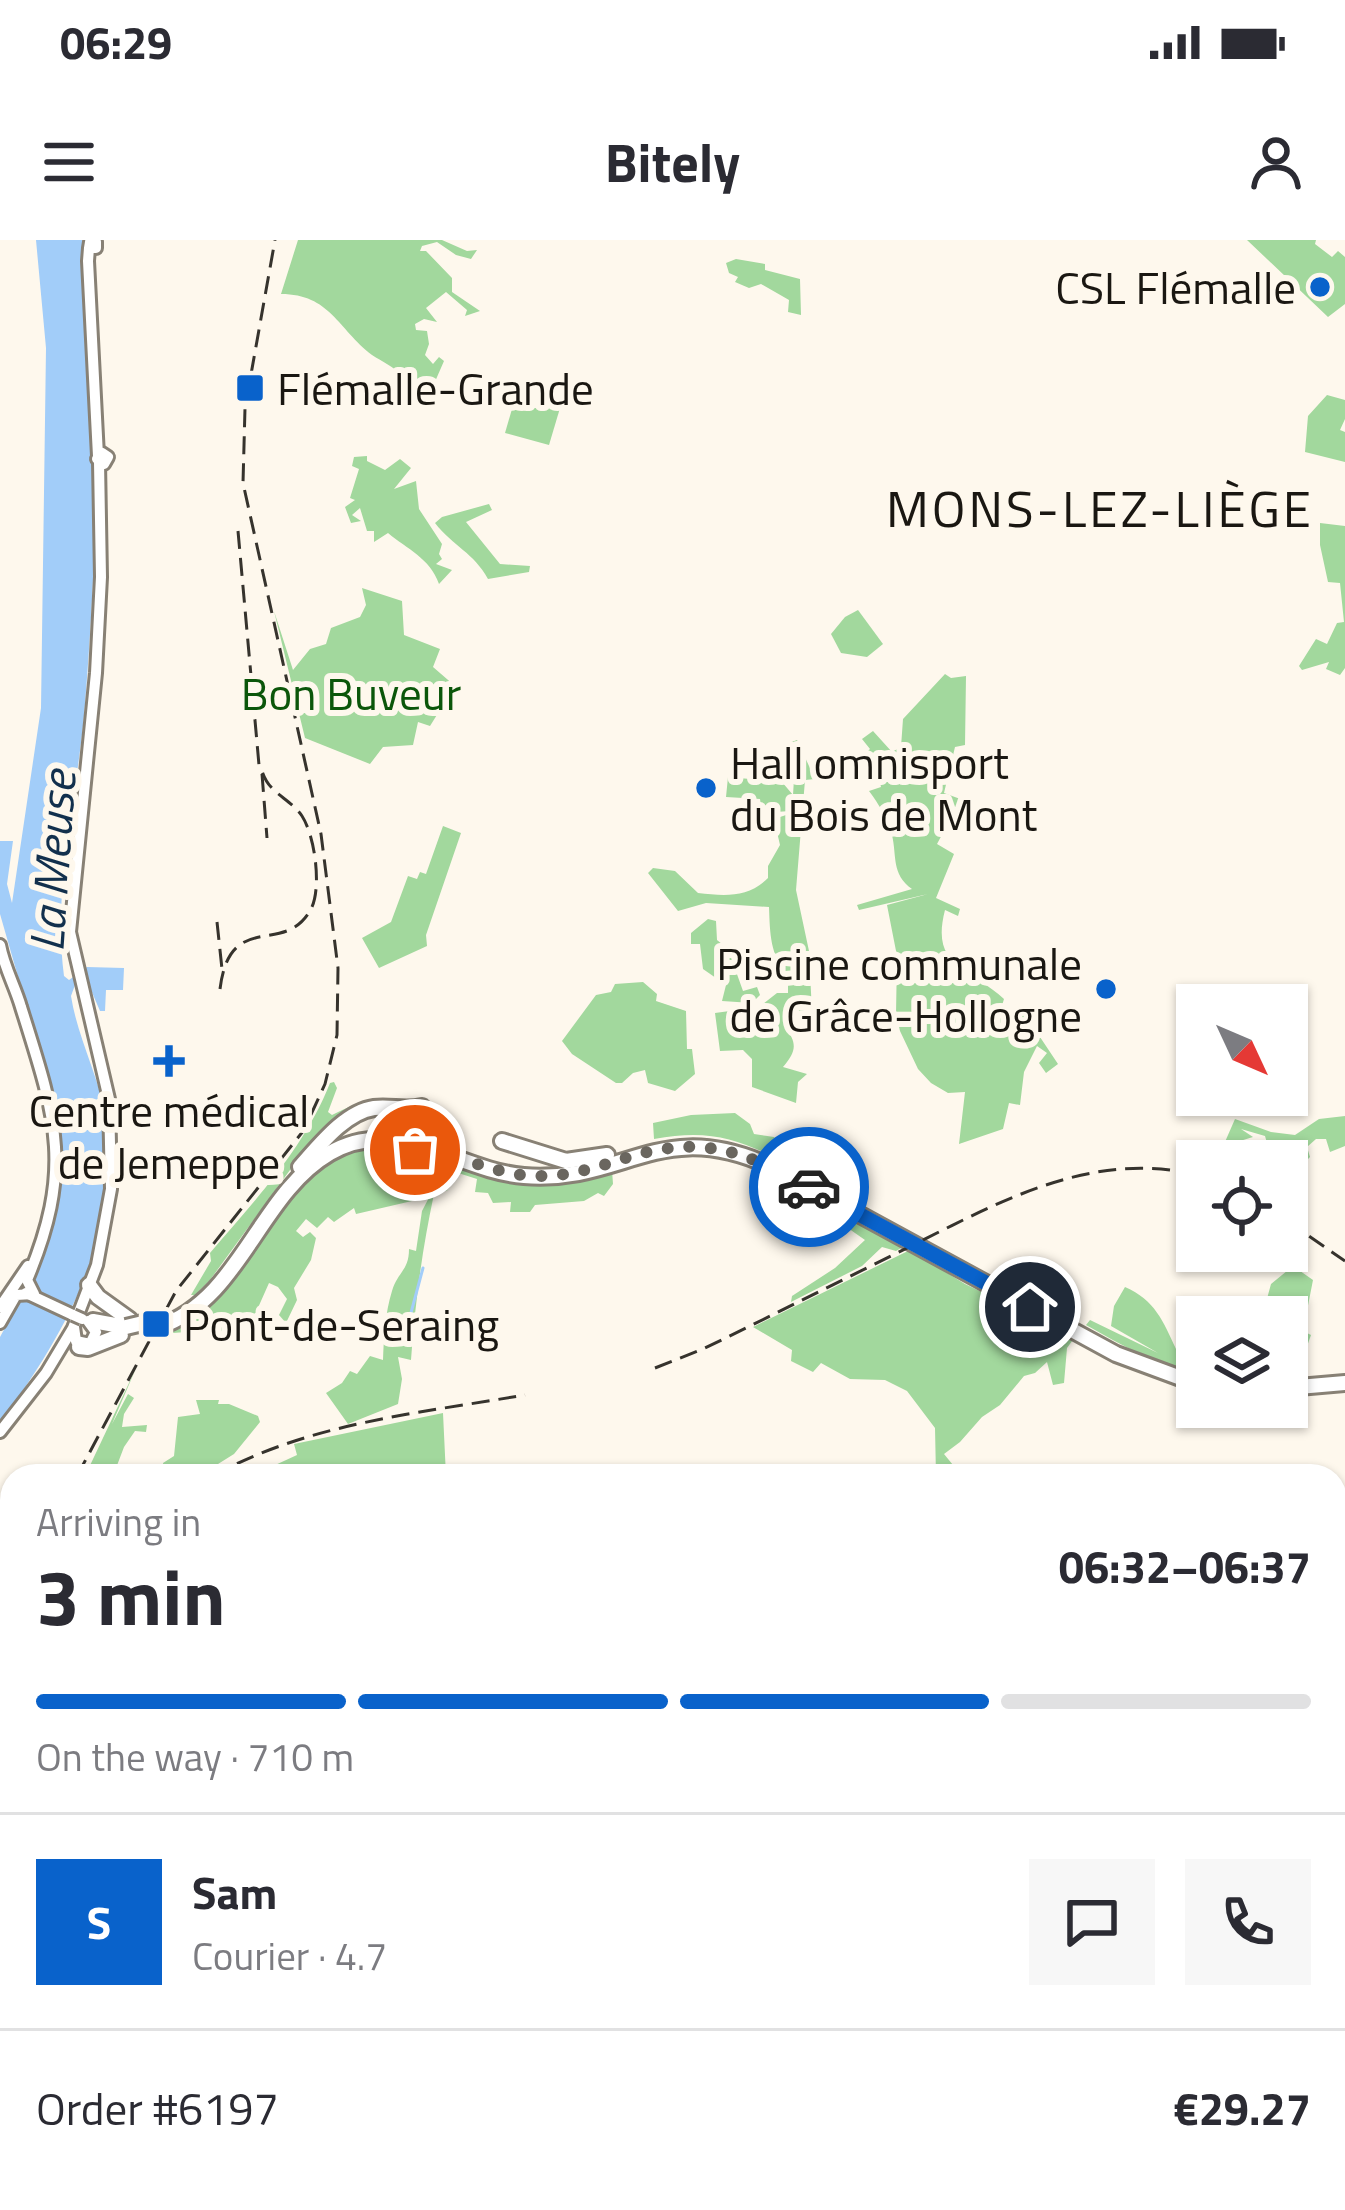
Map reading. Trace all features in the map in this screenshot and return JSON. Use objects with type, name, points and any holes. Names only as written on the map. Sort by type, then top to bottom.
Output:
[{"type":"highway","points":[[163,1323],[206,1291],[302,1165],[352,1117],[380,1107],[413,1105]]},
{"type":"highway","points":[[280,1194],[312,1159],[342,1140],[374,1132],[425,1145],[448,1163],[538,1177],[673,1147],[730,1150],[774,1168],[1116,1354],[1176,1374]]},
{"type":"highway","points":[[80,1317],[88,1348],[125,1328],[184,1316],[210,1295],[315,1163],[345,1146],[375,1139],[425,1145]]},
{"type":"highway","points":[[375,1139],[396,1152],[409,1181],[421,1184],[448,1163]]},
{"type":"highway","points":[[502,1141],[545,1156],[584,1160],[695,1139],[755,1152],[1119,1348],[1176,1372]]},
{"type":"highway","points":[[425,1145],[406,1154],[402,1163],[404,1174],[421,1182],[448,1163],[537,1170],[630,1151]]},
{"type":"highway","points":[[80,1317],[125,1328]]},
{"type":"highway","points":[[80,1317],[125,1328]]},
{"type":"highway","points":[[1308,1389],[1345,1386]]},
{"type":"main road","points":[[0,1431],[80,1317],[103,1234],[112,1177],[110,1108],[79,979],[71,922],[95,687],[102,532],[91,243]]},
{"type":"main road","points":[[0,945],[54,1116],[58,1165],[22,1295],[0,1323]]},
{"type":"main road","points":[[0,1431],[33,1386],[65,1328],[80,1317],[103,1234]]},
{"type":"main road","points":[[22,1295],[33,1255]]},
{"type":"main road","points":[[22,1295],[33,1255]]},
{"type":"main road","points":[[22,1295],[80,1317]]},
{"type":"green space","points":[[298,240],[442,240],[467,251],[477,250],[471,259],[437,242],[420,251],[426,251],[452,278],[452,292],[480,311],[465,316],[467,310],[446,292],[426,308],[437,322],[424,319],[415,324],[416,330],[427,331],[425,355],[433,364],[439,357],[444,361],[427,400],[409,406],[396,370],[360,345],[322,306],[281,294]]},
{"type":"green space","name":"CSL Flémalle","points":[[1247,240],[1316,240],[1332,257],[1338,251],[1345,257],[1345,304],[1328,317]]},
{"type":"green space","points":[[736,259],[765,264],[765,270],[800,279],[801,315],[788,312],[789,300],[761,284],[749,288],[735,282],[738,277],[729,273],[726,263]]},
{"type":"green space","points":[[519,385],[563,398],[549,445],[505,433]]},
{"type":"green space","points":[[1327,395],[1345,400],[1340,430],[1345,432],[1345,462],[1305,452],[1308,416]]},
{"type":"green space","points":[[367,456],[367,461],[385,470],[400,459],[411,468],[394,489],[416,481],[419,509],[442,544],[442,559],[436,564],[452,570],[439,584],[424,561],[388,533],[374,542],[374,531],[367,531],[360,508],[352,515],[361,521],[351,523],[345,507],[355,500],[350,498],[359,469],[352,466],[354,457]]},
{"type":"green space","points":[[489,504],[492,510],[466,522],[500,564],[530,566],[529,572],[488,579],[435,523]]},
{"type":"green space","points":[[1320,523],[1345,526],[1345,668],[1340,675],[1326,669],[1329,662],[1302,670],[1299,666],[1316,639],[1327,644],[1337,623],[1344,622],[1340,583],[1328,582]]},
{"type":"green space","name":"Bon Buveur","points":[[362,588],[402,601],[404,635],[440,649],[433,667],[455,686],[430,726],[418,722],[413,745],[383,747],[370,764],[305,738],[274,611],[293,670],[310,649],[326,644],[331,628],[360,617],[366,605]]},
{"type":"green space","points":[[858,610],[883,644],[867,657],[841,653],[831,634]]},
{"type":"green space","points":[[945,674],[966,676],[965,745],[955,747],[944,793],[963,800],[962,807],[972,810],[967,822],[952,816],[937,844],[954,854],[936,898],[960,909],[958,916],[945,910],[943,944],[956,964],[1004,999],[1000,1012],[1009,1017],[1020,1009],[1031,1025],[1027,1030],[1036,1031],[1058,1064],[1046,1073],[1039,1063],[1047,1053],[1037,1046],[1024,1072],[1020,1105],[1009,1103],[1003,1129],[959,1144],[965,1092],[948,1093],[918,1069],[896,1014],[897,956],[887,905],[928,894],[859,910],[857,905],[912,889],[898,871],[890,829],[869,791],[881,787],[876,764],[883,755],[880,752],[866,764],[861,757],[870,749],[862,739],[873,731],[892,752],[901,747],[903,719]]},
{"type":"green space","points":[[797,740],[815,779],[805,780],[796,890],[809,951],[812,1013],[804,1017],[792,1013],[785,1026],[794,1047],[783,1067],[807,1074],[798,1082],[796,1103],[752,1087],[752,1059],[743,1050],[720,1051],[715,1013],[759,1007],[777,993],[788,993],[788,975],[772,944],[769,907],[706,903],[678,911],[648,873],[653,868],[675,871],[698,893],[718,895],[744,892],[768,878],[768,866],[780,845],[774,819],[792,813],[793,800],[790,811],[762,813],[760,799],[726,797],[728,777],[771,777],[793,795],[794,779],[779,777],[772,757],[781,753],[783,745]]},
{"type":"green space","points":[[443,826],[461,833],[426,935],[427,946],[379,968],[362,938],[391,922],[408,876],[417,879],[420,872],[426,874]]},
{"type":"green space","points":[[708,919],[716,921],[717,940],[728,949],[743,991],[757,987],[760,995],[752,1003],[722,1001],[726,985],[703,969],[700,944],[691,944],[691,933]]},
{"type":"green space","points":[[643,982],[657,994],[656,1001],[686,1011],[687,1049],[692,1049],[695,1074],[675,1091],[648,1083],[645,1070],[616,1083],[572,1054],[562,1041],[596,995],[611,992],[615,984]]},
{"type":"green space","points":[[334,1082],[337,1088],[328,1112],[332,1115],[367,1102],[391,1105],[370,1106],[290,1170],[210,1280],[191,1295],[211,1261],[210,1253],[292,1152]]},
{"type":"green space","points":[[735,1113],[750,1124],[754,1134],[774,1137],[782,1147],[806,1158],[793,1166],[741,1143],[710,1136],[654,1139],[653,1123]]},
{"type":"green space","points":[[1345,1116],[1345,1146],[1330,1152],[1326,1139],[1316,1139],[1308,1146],[1308,1140],[1266,1140],[1241,1129],[1253,1137],[1226,1140],[1235,1119],[1295,1135],[1319,1119]]},
{"type":"green space","points":[[383,1143],[425,1187],[412,1201],[356,1214],[354,1208],[334,1222],[328,1217],[317,1228],[306,1219],[296,1231],[303,1237],[310,1232],[316,1238],[311,1260],[294,1288],[297,1300],[286,1323],[279,1315],[287,1299],[269,1283],[245,1337],[235,1323],[220,1332],[209,1323],[200,1331],[159,1334],[183,1320],[316,1168],[349,1148]]},
{"type":"green space","points":[[652,1155],[653,1161],[612,1170],[613,1184],[604,1196],[598,1193],[584,1201],[535,1205],[530,1212],[510,1212],[511,1202],[493,1203],[488,1193],[475,1192],[477,1179],[452,1171],[448,1162],[524,1180]]},
{"type":"green space","points":[[434,1188],[448,1190],[434,1194],[411,1360],[398,1357],[402,1379],[398,1404],[348,1424],[326,1393],[350,1371],[357,1374],[370,1356],[383,1360],[392,1291],[409,1249],[416,1251],[422,1211]]},
{"type":"green space","points":[[805,1198],[903,1247],[896,1251],[882,1247],[862,1266],[791,1302],[792,1296],[835,1268],[865,1240]]},
{"type":"green space","points":[[910,1250],[965,1284],[1075,1337],[1067,1348],[1064,1383],[1053,1385],[1047,1362],[1024,1376],[1000,1405],[944,1454],[952,1464],[936,1464],[935,1428],[907,1391],[885,1380],[850,1379],[821,1363],[813,1372],[791,1361],[792,1350],[753,1327]]},
{"type":"green space","points":[[1286,1272],[1302,1272],[1313,1280],[1308,1306],[1308,1296],[1268,1296],[1271,1284]]},
{"type":"green space","points":[[1125,1287],[1151,1305],[1176,1349],[1176,1366],[1153,1360],[1086,1325],[1090,1320],[1158,1353],[1111,1326],[1114,1306]]},
{"type":"green space","points":[[137,1366],[112,1424],[128,1394],[134,1398],[122,1427],[147,1425],[146,1432],[135,1431],[118,1464],[91,1464]]},
{"type":"green space","points":[[196,1400],[219,1400],[218,1404],[258,1416],[260,1422],[234,1454],[218,1464],[163,1464],[174,1456],[178,1417],[200,1414]]},
{"type":"green space","points":[[443,1413],[445,1464],[277,1464],[297,1455],[294,1444]]},
{"type":"water","name":"La Meuse","points":[[36,240],[82,240],[93,354],[93,590],[82,738],[61,908],[64,976],[69,980],[87,967],[124,968],[123,990],[106,990],[105,1011],[100,1011],[88,983],[75,985],[71,996],[105,1112],[110,1153],[99,1236],[85,1277],[47,1354],[0,1422],[0,1337],[25,1291],[55,1209],[60,1177],[54,1102],[0,914],[0,841],[13,841],[7,884],[12,903],[41,708],[46,348]]},
{"type":"waterway","points":[[409,1343],[408,1324],[423,1268]]},
{"type":"railway","points":[[83,1464],[176,1291],[304,1130],[325,1084],[337,1035],[338,968],[321,834],[243,483],[245,408],[275,240]]},
{"type":"railway","points":[[238,531],[259,765]]},
{"type":"railway","points":[[220,989],[235,949],[300,923],[314,900],[316,862],[307,825],[268,783],[261,767]]},
{"type":"railway","points":[[262,774],[267,838]]},
{"type":"railway","points":[[217,922],[222,969]]},
{"type":"railway","points":[[655,1368],[1039,1187],[1116,1170],[1176,1172]]},
{"type":"railway","points":[[1308,1235],[1345,1261]]},
{"type":"railway","points":[[237,1464],[326,1432],[525,1395]]},
{"type":"way so far","points":[[415,1150],[447,1154],[496,1172],[538,1177],[661,1149],[707,1146],[741,1154],[809,1187]]},
{"type":"place","name":"CSL Flémalle","points":[[1320,287]]},
{"type":"place","name":"Flémalle-Grande","points":[[250,388]]},
{"type":"place","name":"Hall omnisport du Bois de Mont","points":[[706,788]]},
{"type":"place","name":"Piscine communale de Grâce-Hollogne","points":[[1106,989]]},
{"type":"place","name":"Centre médical de Jemeppe","points":[[169,1061]]},
{"type":"place","name":"Pont-de-Seraing","points":[[156,1324]]},
{"type":"district","name":"MONS-LEZ-LIÈGE","points":[[1100,508]]},
{"type":"route","points":[[809,1187],[1030,1307]]}]
